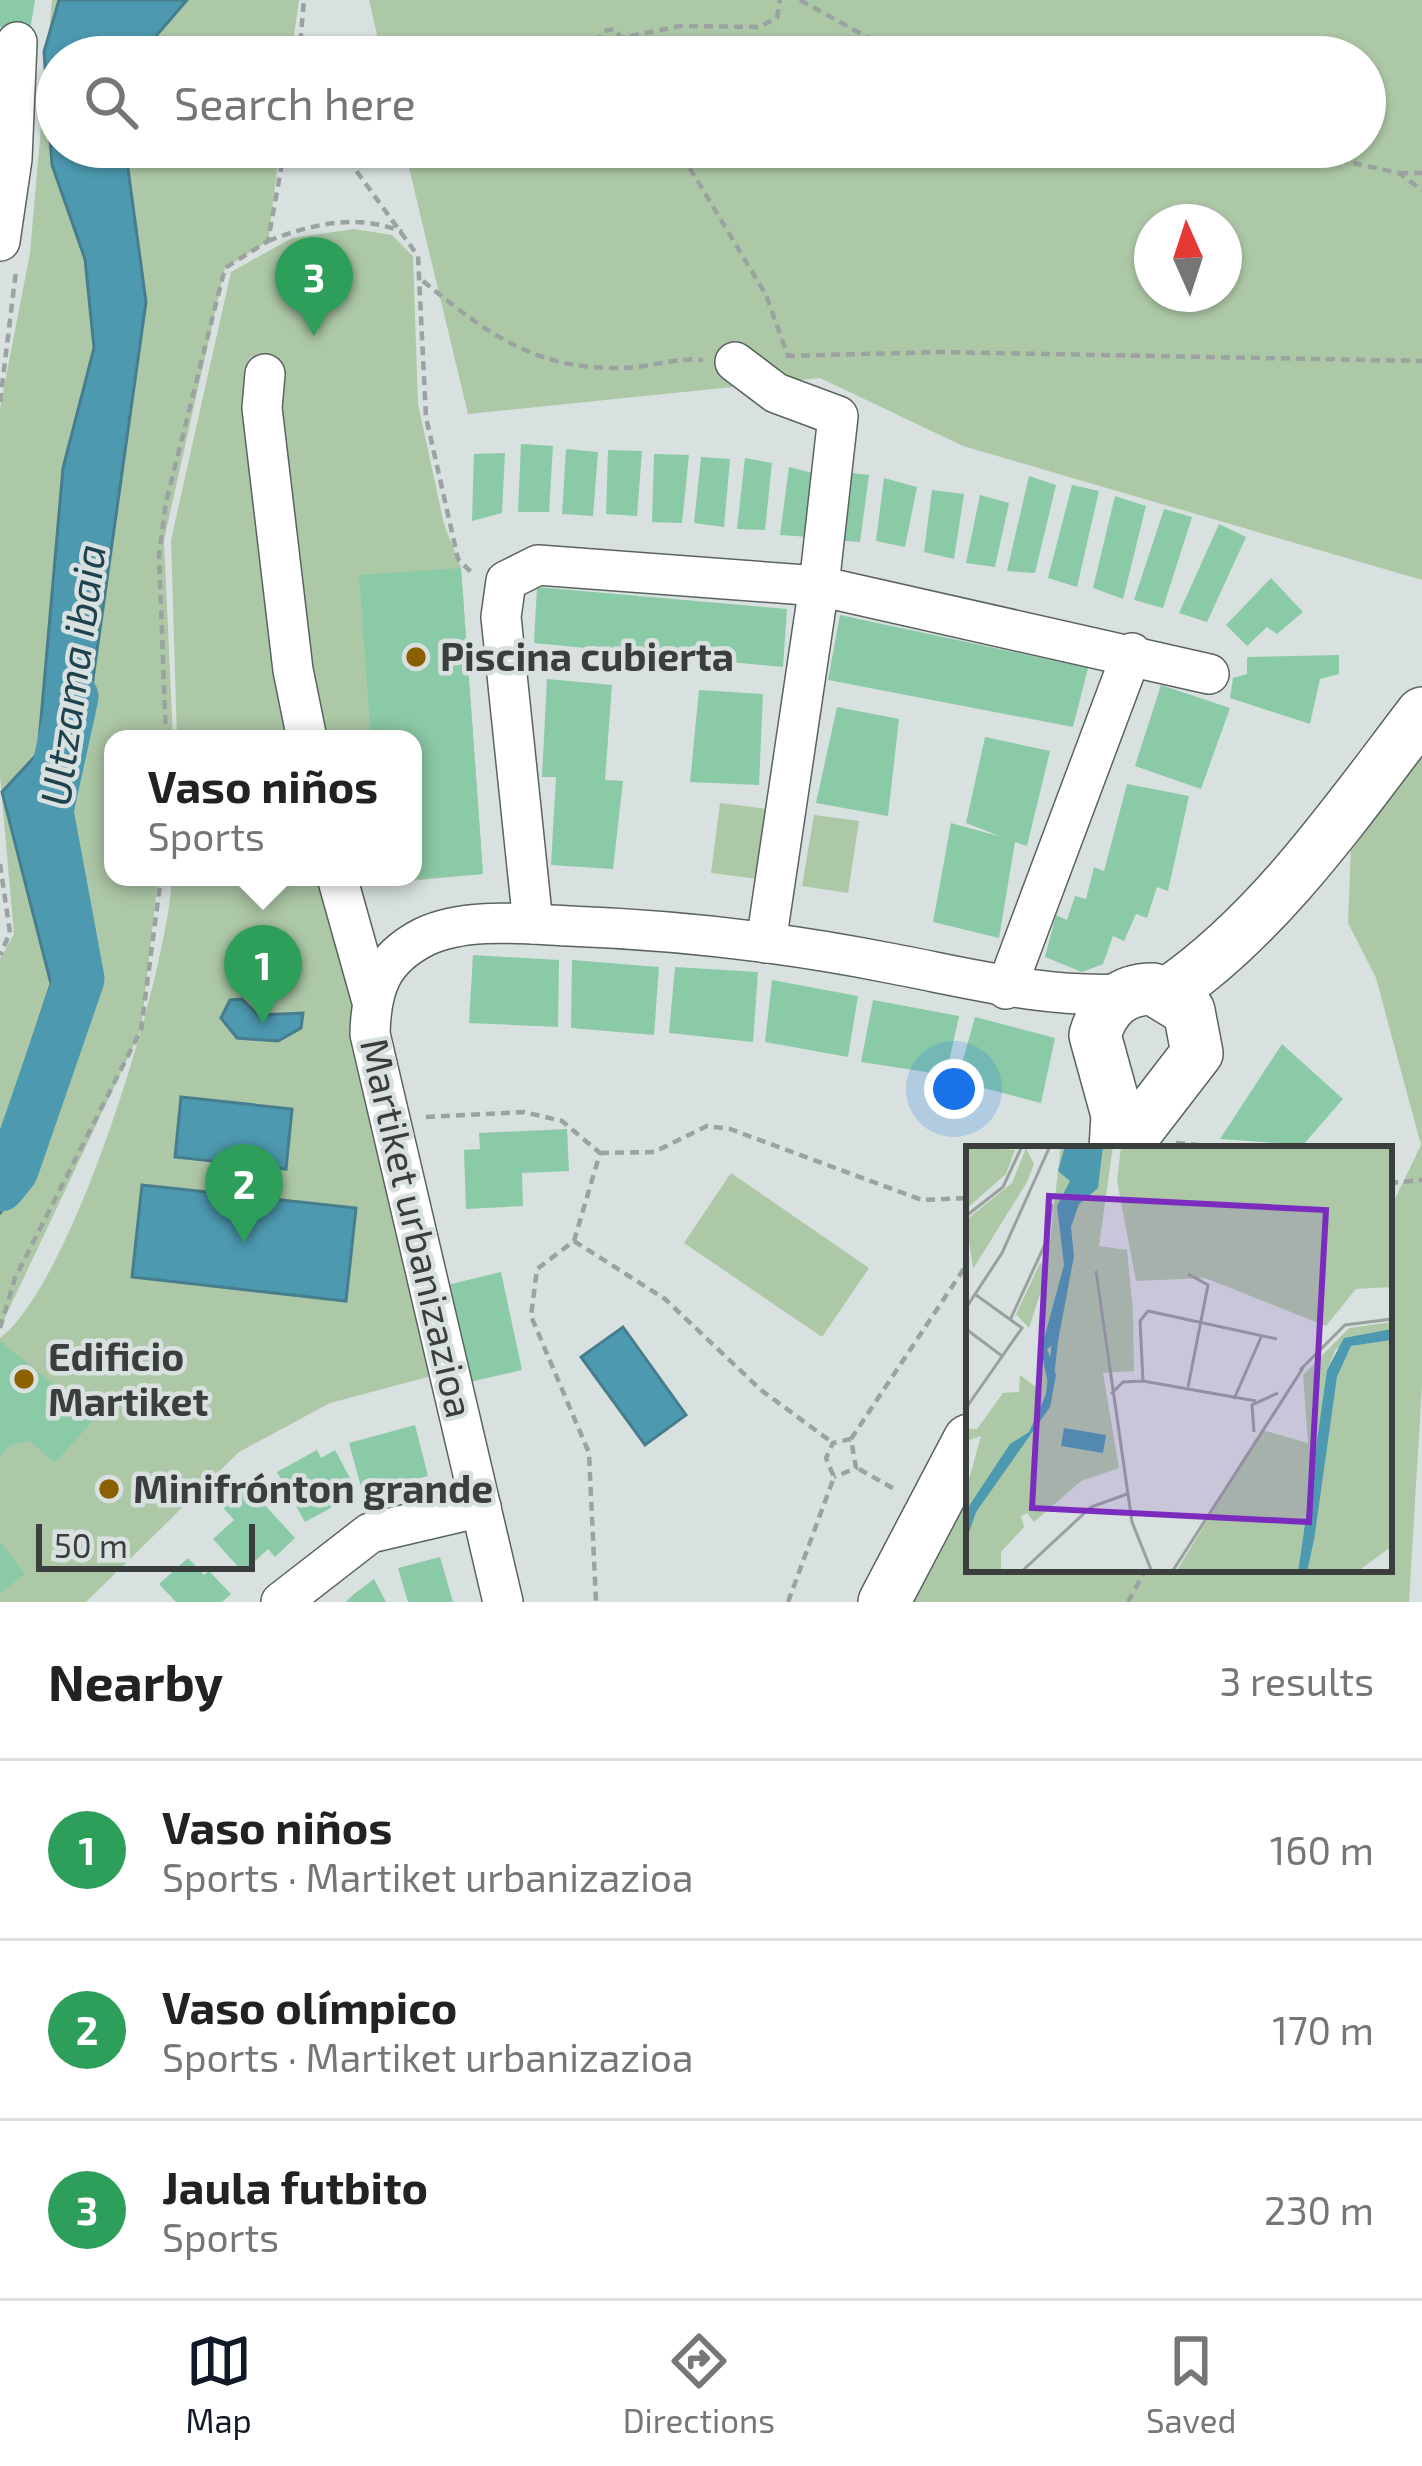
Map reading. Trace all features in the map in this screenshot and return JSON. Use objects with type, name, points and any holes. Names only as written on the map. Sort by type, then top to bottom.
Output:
[{"type":"main road","points":[[1136,1146],[1117,1115],[1099,1060],[1100,1018],[1217,960],[1346,812],[1422,713]]},
{"type":"main road","points":[[1138,1146],[1167,1088],[1191,1067],[1198,1037],[1346,812]]},
{"type":"main road","points":[[1146,993],[1189,1011],[1198,1037]]},
{"type":"main road","points":[[1099,1060],[1138,1092],[1167,1088]]},
{"type":"main road","points":[[884,1602],[966,1446]]},
{"type":"street","points":[[0,241],[13,158],[17,42]]},
{"type":"street","points":[[735,362],[776,393],[838,416],[820,586],[766,943]]},
{"type":"street","points":[[265,374],[262,408],[293,670],[306,730]]},
{"type":"street","points":[[533,924],[501,617],[506,580],[538,565],[820,586],[1209,674]]},
{"type":"street","points":[[1006,989],[1132,653]]},
{"type":"street","points":[[340,886],[371,998]]},
{"type":"street","name":"Martiket urbanizazioa","points":[[503,1602],[370,1034],[371,998],[383,968],[428,935],[466,926],[533,924],[649,929],[766,943],[1006,989],[1073,996],[1146,993]]},
{"type":"street","name":"Martiket urbanizazioa","points":[[1006,989],[1058,1011],[1083,1031],[1099,1060]]},
{"type":"street","points":[[281,1602],[370,1533],[481,1507]]},
{"type":"path","points":[[301,36],[304,0]]},
{"type":"path","points":[[632,36],[680,26],[759,26],[777,18],[780,0]]},
{"type":"path","points":[[800,0],[865,36]]},
{"type":"path","points":[[268,242],[281,168]]},
{"type":"path","points":[[355,168],[407,234],[423,281],[426,417],[458,559]]},
{"type":"path","points":[[689,168],[766,295],[788,356]]},
{"type":"path","points":[[1377,168],[1422,173]]},
{"type":"path","points":[[1400,173],[1422,190]]},
{"type":"path","points":[[166,730],[159,555],[166,502],[225,268],[268,242],[309,227],[349,222],[407,234]]},
{"type":"path","points":[[423,281],[493,338],[527,354],[614,369],[687,358],[735,362],[940,352],[1422,361]]},
{"type":"path","points":[[0,864],[10,933],[0,956]]},
{"type":"path","points":[[0,1328],[15,1278],[141,1030],[160,886]]},
{"type":"path","points":[[392,1128],[441,1113],[524,1112],[562,1121],[600,1154],[654,1151],[707,1126],[730,1129],[922,1200],[966,1198]]},
{"type":"path","points":[[596,1602],[589,1453],[531,1316],[537,1269],[574,1241],[600,1154]]},
{"type":"path","points":[[1392,1183],[1422,1180]]},
{"type":"path","points":[[574,1241],[665,1299],[761,1390],[833,1443],[850,1439],[966,1265]]},
{"type":"path","points":[[850,1439],[856,1468],[932,1510]]},
{"type":"path","points":[[788,1602],[834,1477],[826,1458],[833,1443]]},
{"type":"path","points":[[834,1477],[856,1468]]},
{"type":"path","points":[[1128,1602],[1144,1572]]},
{"type":"green space","points":[[52,0],[299,0],[294,36],[49,36]]},
{"type":"green space","points":[[369,0],[1422,0],[1422,580],[963,446],[820,378],[468,414],[409,168],[1386,168],[1386,36],[377,36]]},
{"type":"green space","points":[[37,168],[277,168],[268,241],[225,268],[164,540],[173,730],[104,730],[104,886],[157,886],[141,1030],[0,1328],[0,959],[14,934],[0,776],[0,408],[30,253]]},
{"type":"green space","points":[[354,229],[392,235],[413,256],[418,404],[444,524],[461,568],[483,874],[422,880],[422,730],[177,730],[171,540],[231,272],[292,238]]},
{"type":"green space","points":[[1422,753],[1422,1385],[1409,1602],[906,1602],[966,1490],[966,1572],[1392,1572],[1392,1201],[1421,1145],[1376,978],[1348,923],[1351,848]]},
{"type":"green space","points":[[720,803],[767,809],[758,879],[711,873]]},
{"type":"green space","points":[[814,815],[859,821],[848,893],[802,886]]},
{"type":"green space","points":[[171,886],[358,886],[327,889],[435,1375],[330,1403],[239,1452],[86,1602],[0,1602],[0,1338],[28,1306],[58,1256],[86,1193],[135,1050]]},
{"type":"green space","points":[[731,1173],[869,1268],[822,1337],[684,1243]]},
{"type":"water","points":[[59,0],[187,0],[156,36],[49,36]]},
{"type":"water","points":[[53,168],[128,168],[146,302],[84,743],[32,783],[85,914],[63,1080],[0,1214],[0,1139],[51,984],[2,792],[38,753],[63,468],[94,348],[85,259]]},
{"type":"water","points":[[242,999],[258,1015],[303,1013],[301,1028],[278,1041],[237,1038],[221,1018],[230,1000]]},
{"type":"water","points":[[181,1097],[292,1109],[286,1169],[175,1157]]},
{"type":"water","points":[[142,1185],[356,1208],[346,1301],[132,1277]]},
{"type":"water","points":[[623,1327],[686,1415],[645,1445],[581,1357]]},
{"type":"building","points":[[0,0],[35,0],[30,31],[0,27]]},
{"type":"building","points":[[521,444],[553,446],[549,512],[518,512]]},
{"type":"building","points":[[566,449],[598,452],[593,516],[562,514]]},
{"type":"building","points":[[608,450],[642,451],[637,516],[606,514]]},
{"type":"building","points":[[505,453],[502,513],[472,521],[474,454]]},
{"type":"building","points":[[654,454],[689,455],[682,523],[652,522]]},
{"type":"building","points":[[701,457],[730,459],[724,527],[694,523]]},
{"type":"building","points":[[745,458],[772,463],[765,530],[737,529]]},
{"type":"building","points":[[789,467],[816,474],[809,537],[780,535]]},
{"type":"building","points":[[844,472],[869,475],[860,542],[836,540]]},
{"type":"building","points":[[1029,476],[1056,485],[1035,573],[1007,571]]},
{"type":"building","points":[[884,478],[917,487],[905,547],[876,541]]},
{"type":"building","points":[[1072,485],[1099,491],[1077,587],[1048,578]]},
{"type":"building","points":[[932,490],[964,494],[954,559],[924,552]]},
{"type":"building","points":[[980,495],[1009,503],[995,567],[966,563]]},
{"type":"building","points":[[1115,496],[1146,506],[1123,599],[1093,588]]},
{"type":"building","points":[[1164,509],[1192,517],[1163,608],[1134,600]]},
{"type":"building","points":[[1219,524],[1246,537],[1207,622],[1179,613]]},
{"type":"building","name":"Piscina cubierta","points":[[461,568],[483,874],[422,878],[422,730],[370,730],[359,575]]},
{"type":"building","points":[[1271,578],[1303,612],[1277,634],[1267,627],[1247,646],[1226,625]]},
{"type":"building","points":[[537,587],[787,609],[783,667],[534,643]]},
{"type":"building","points":[[840,615],[1088,668],[1073,727],[828,680]]},
{"type":"building","points":[[1339,655],[1339,674],[1320,679],[1310,724],[1230,698],[1233,678],[1247,674],[1247,657]]},
{"type":"building","points":[[547,679],[612,685],[605,780],[623,781],[613,869],[551,865],[556,777],[542,777]]},
{"type":"building","points":[[1161,685],[1230,708],[1201,789],[1135,766]]},
{"type":"building","points":[[699,690],[763,694],[759,785],[690,782]]},
{"type":"building","points":[[837,707],[899,719],[888,816],[816,803]]},
{"type":"building","points":[[985,737],[1050,751],[1027,846],[1015,842],[999,938],[933,922],[951,823],[1002,837],[966,823]]},
{"type":"building","points":[[1127,784],[1189,796],[1168,891],[1157,887],[1147,918],[1136,914],[1124,941],[1113,936],[1103,964],[1082,972],[1045,957],[1056,915],[1067,920],[1075,896],[1086,899],[1094,867],[1104,871]]},
{"type":"building","points":[[473,955],[559,960],[558,1027],[469,1023]]},
{"type":"building","points":[[572,960],[659,967],[654,1035],[571,1028]]},
{"type":"building","points":[[675,967],[758,972],[753,1042],[669,1033]]},
{"type":"building","points":[[772,980],[858,996],[848,1057],[765,1042]]},
{"type":"building","points":[[873,1000],[959,1016],[946,1075],[861,1062]]},
{"type":"building","points":[[975,1017],[1055,1038],[1041,1103],[957,1081]]},
{"type":"building","points":[[1282,1044],[1343,1099],[1303,1145],[1220,1139]]},
{"type":"building","points":[[567,1129],[569,1171],[522,1173],[523,1206],[466,1209],[464,1150],[480,1149],[479,1133]]},
{"type":"building","points":[[501,1272],[522,1370],[465,1383],[443,1286]]},
{"type":"building","name":"Edificio Martiket","points":[[0,1341],[95,1418],[55,1463],[29,1441],[10,1445],[0,1457]]},
{"type":"building","points":[[415,1425],[428,1476],[363,1494],[349,1443]]},
{"type":"building","points":[[317,1450],[321,1458],[335,1450],[351,1480],[340,1486],[347,1499],[305,1522],[277,1472]]},
{"type":"building","points":[[243,1481],[295,1538],[275,1557],[268,1549],[243,1572],[213,1539],[234,1520],[219,1503]]},
{"type":"building","points":[[0,1541],[25,1574],[0,1593]]},
{"type":"building","points":[[440,1557],[453,1602],[408,1602],[398,1568]]},
{"type":"building","points":[[188,1558],[231,1594],[222,1602],[176,1602],[159,1584]]},
{"type":"building","points":[[374,1579],[386,1602],[346,1602],[354,1594]]},
{"type":"waterway","name":"Ultzama ibaia","points":[[0,1186],[13,1170],[79,979],[48,811],[73,697]]},
{"type":"place","name":"Jaula futbito","points":[[314,336]]},
{"type":"place","name":"Piscina cubierta","points":[[416,657]]},
{"type":"place","name":"Vaso niños","points":[[263,1024]]},
{"type":"place","name":"Vaso olímpico","points":[[244,1243]]},
{"type":"place","name":"Edificio Martiket","points":[[24,1379]]},
{"type":"place","name":"Minifrónton grande","points":[[109,1489]]}]
